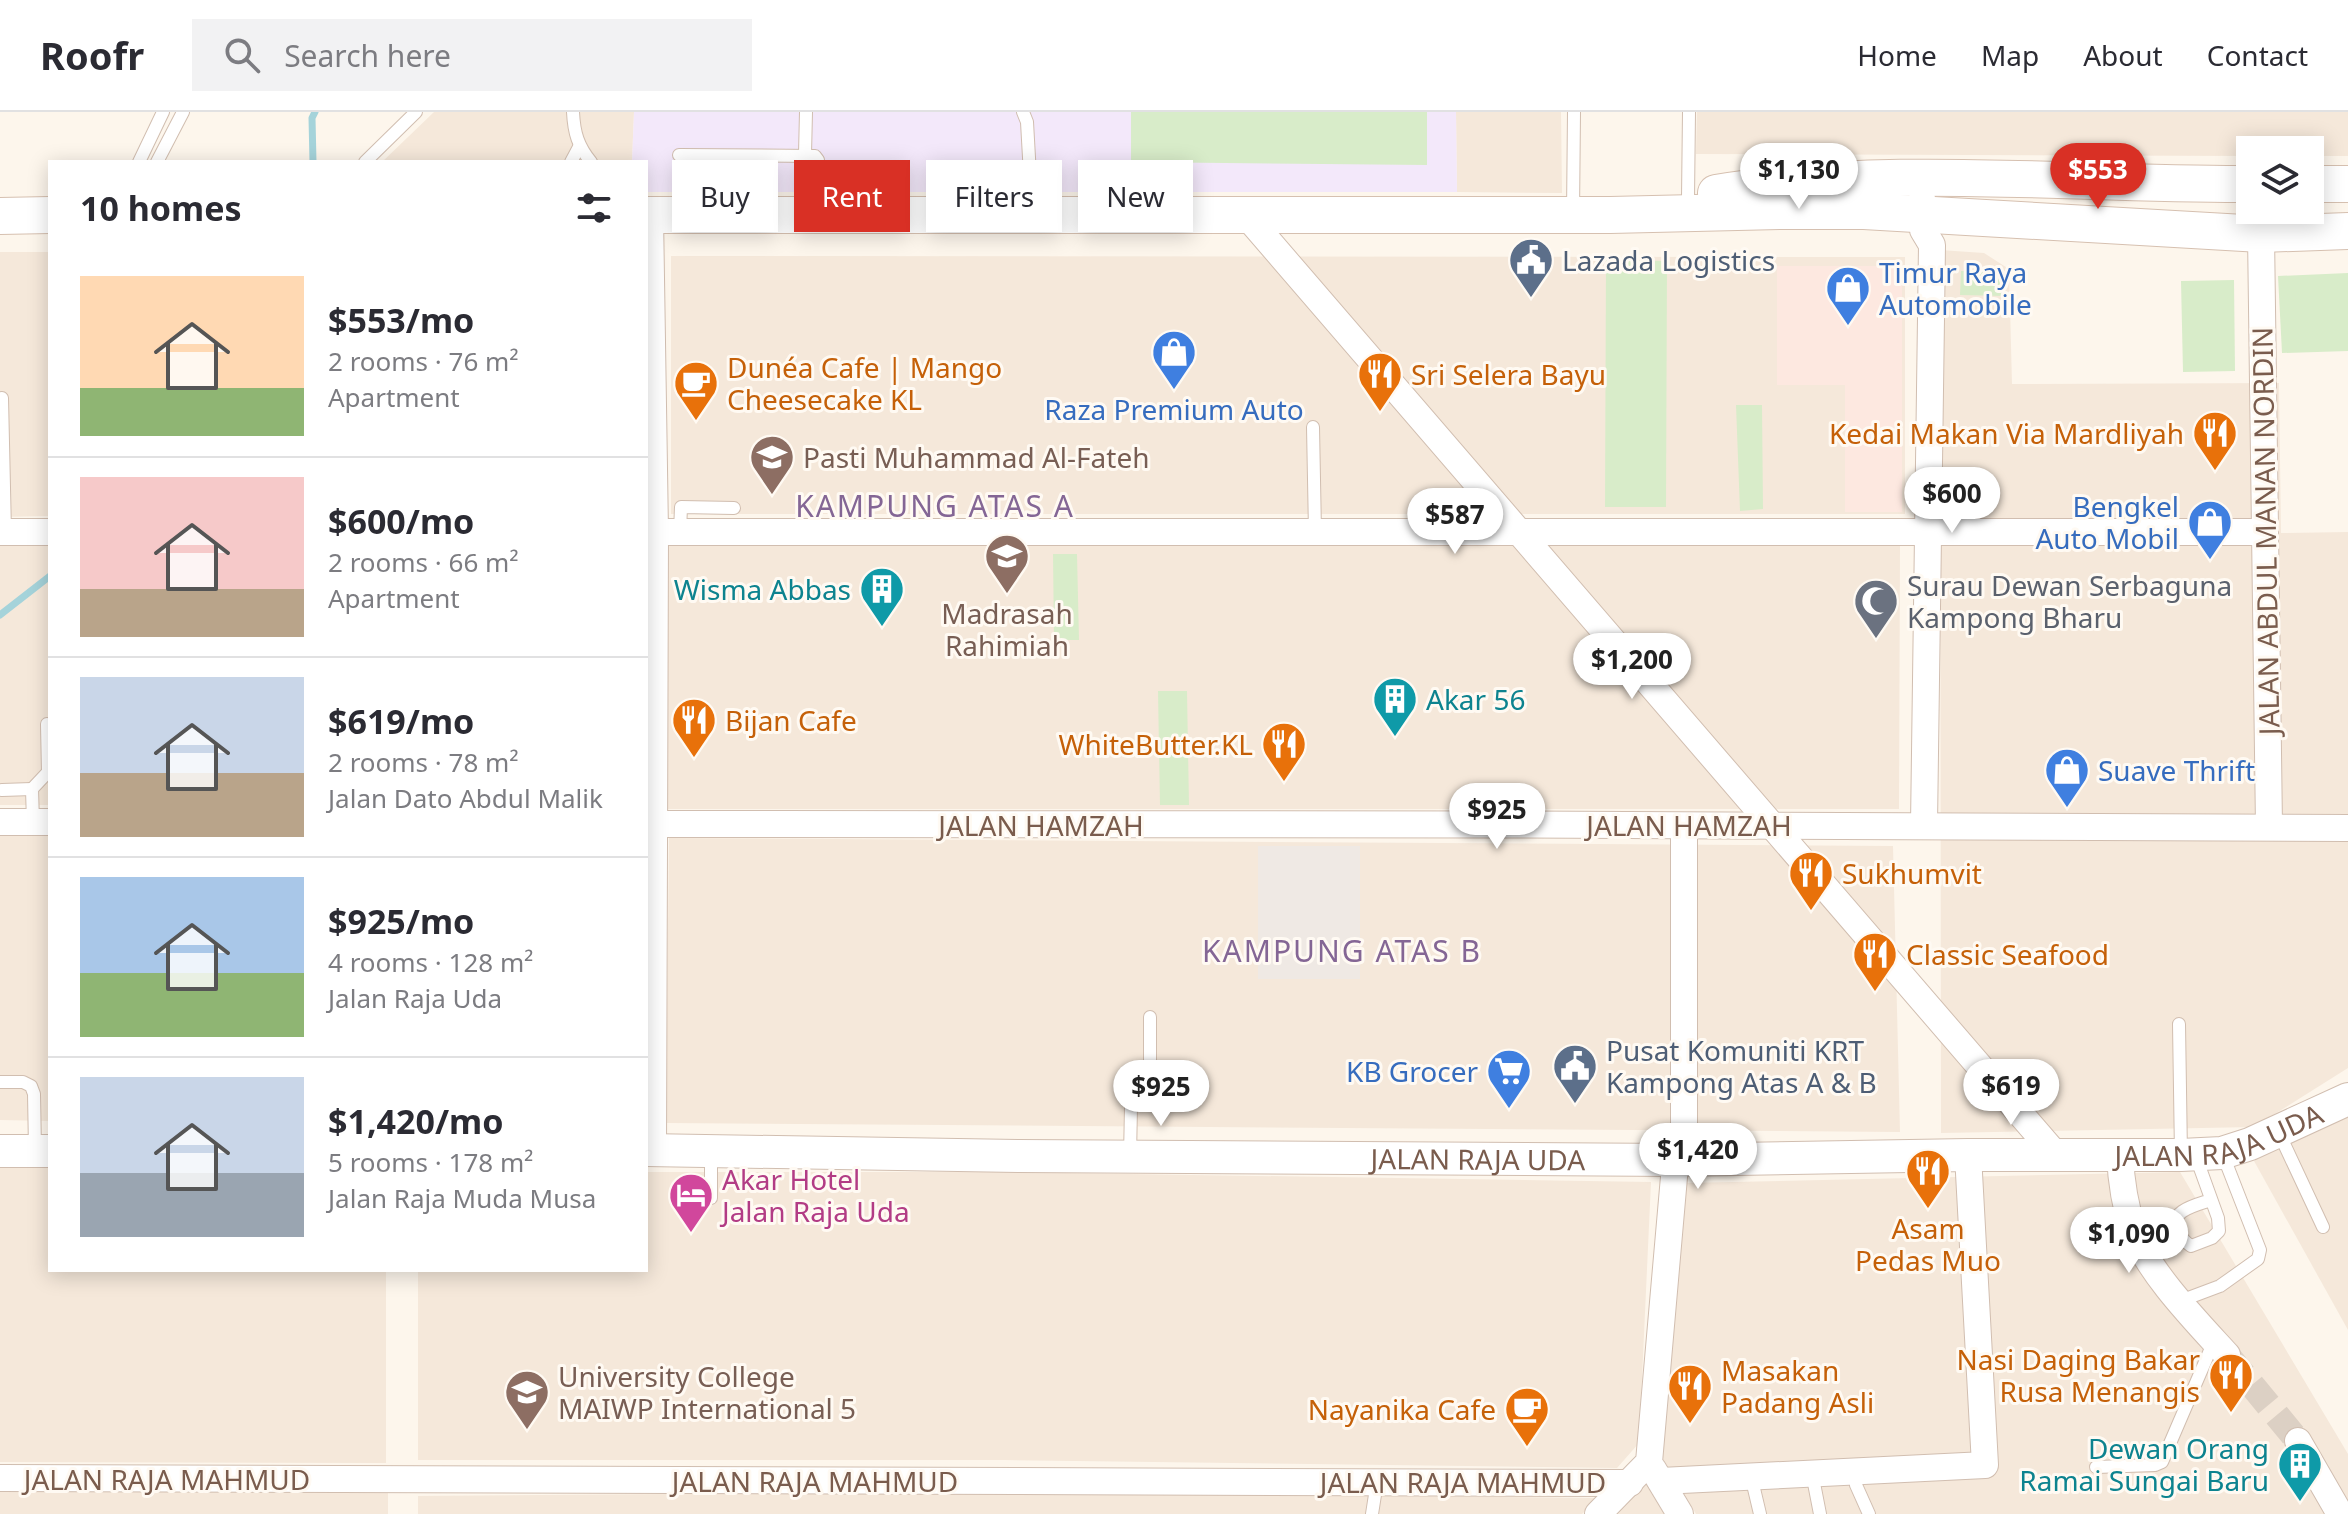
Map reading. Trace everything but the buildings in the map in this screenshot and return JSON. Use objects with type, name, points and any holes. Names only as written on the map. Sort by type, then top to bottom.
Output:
[{"type":"main road","points":[[1676,207],[1796,181],[1862,177],[2236,184]]},
{"type":"main road","points":[[2324,184],[2348,184]]},
{"type":"main road","points":[[1062,214],[1573,215],[1676,207],[1782,211],[1933,225],[2261,234],[2348,231]]},
{"type":"main road","points":[[648,215],[794,214]]},
{"type":"main road","points":[[0,216],[48,215]]},
{"type":"street","points":[[1924,825],[1934,178]]},
{"type":"street","points":[[1245,214],[2056,1155]]},
{"type":"street","points":[[648,215],[661,532],[650,824],[649,1150]]},
{"type":"street","name":"JALAN ABDUL MANAN NORDIN","points":[[2261,234],[2269,827]]},
{"type":"street","points":[[661,532],[734,520],[1315,532],[2265,532]]},
{"type":"street","points":[[2,532],[48,532]]},
{"type":"street","points":[[0,822],[41,822]]},
{"type":"street","name":"JALAN HAMZAH","points":[[650,824],[1771,824],[2348,828]]},
{"type":"street","points":[[1680,1514],[1655,1472],[1676,1160],[1684,1142],[1684,826]]},
{"type":"street","name":"JALAN RAJA UDA","points":[[649,1150],[1676,1160],[2200,1154],[2279,1133],[2348,1099]]},
{"type":"street","points":[[0,1151],[42,1151]]},
{"type":"street","points":[[1598,1514],[1630,1483],[1655,1472],[1751,1476],[1985,1465],[1968,1155]]},
{"type":"street","points":[[2120,1155],[2121,1181],[2134,1232],[2146,1256],[2220,1348]]},
{"type":"street","points":[[2298,1441],[2340,1514]]},
{"type":"street","name":"JALAN RAJA MAHMUD","points":[[0,1478],[1630,1483]]},
{"type":"lane","points":[[140,160],[163,112]]},
{"type":"lane","points":[[158,160],[183,112]]},
{"type":"lane","points":[[367,160],[416,112]]},
{"type":"lane","points":[[573,112],[579,147],[589,160]]},
{"type":"lane","points":[[805,154],[806,112]]},
{"type":"lane","points":[[1023,112],[1027,122],[1029,160]]},
{"type":"lane","points":[[1573,215],[1574,112]]},
{"type":"lane","points":[[1676,207],[1689,112]]},
{"type":"lane","points":[[572,160],[579,147]]},
{"type":"lane","points":[[679,155],[805,154],[818,160]]},
{"type":"lane","points":[[2,398],[2,532]]},
{"type":"lane","points":[[1313,427],[1315,532]]},
{"type":"lane","points":[[734,492],[734,520]]},
{"type":"lane","points":[[2,790],[32,789],[48,772],[47,724]]},
{"type":"lane","points":[[32,789],[41,822]]},
{"type":"lane","points":[[1130,1156],[1131,1107],[1133,1102],[1149,1096],[1150,1091],[1150,1017]]},
{"type":"lane","points":[[2179,1024],[2200,1154],[2211,1200]]},
{"type":"lane","points":[[0,1082],[23,1082],[31,1086],[42,1151]]},
{"type":"lane","points":[[2279,1133],[2323,1227]]},
{"type":"lane","points":[[711,1152],[711,1198]]},
{"type":"lane","points":[[2180,1301],[2220,1286],[2258,1259],[2260,1250],[2200,1154]]},
{"type":"lane","points":[[2096,1467],[2155,1465],[2162,1462],[2220,1348]]},
{"type":"lane","points":[[1854,1472],[1856,1485],[1869,1514]]},
{"type":"lane","points":[[1812,1473],[1820,1514]]},
{"type":"lane","points":[[1751,1476],[1760,1514]]},
{"type":"lane","points":[[1372,1514],[1377,1482]]},
{"type":"shaded area","points":[[434,112],[634,112],[632,160],[384,160]]},
{"type":"shaded area","points":[[634,112],[1456,112],[1457,192],[1193,192],[1193,160],[1078,160],[1078,192],[1062,192],[1062,160],[926,160],[926,192],[910,192],[910,160],[794,160],[794,192],[778,192],[778,160],[672,160],[672,192],[648,192],[648,160],[632,160]]},
{"type":"shaded area","points":[[1456,112],[1561,112],[1562,193],[1457,192]]},
{"type":"shaded area","points":[[1697,112],[2348,112],[2348,156],[2324,156],[2324,136],[2236,136],[2236,156],[1696,154]]},
{"type":"shaded area","points":[[1940,250],[1984,253],[2009,269],[2012,384],[2279,383],[2281,533],[2348,532],[2348,1068],[2254,1127],[1941,1133]]},
{"type":"shaded area","points":[[0,252],[48,252],[48,516],[0,517]]},
{"type":"shaded area","points":[[671,256],[1905,257],[1905,514],[671,514]]},
{"type":"shaded area","points":[[1777,266],[1902,266],[1902,512],[1845,512],[1845,385],[1777,385]]},
{"type":"shaded area","points":[[0,544],[48,544],[48,805],[0,805]]},
{"type":"shaded area","points":[[665,546],[1900,546],[1899,809],[666,809]]},
{"type":"shaded area","points":[[0,835],[48,835],[48,1121],[0,1120]]},
{"type":"shaded area","points":[[669,838],[1893,846],[1900,1132],[666,1123]]},
{"type":"shaded area","points":[[1258,846],[1360,846],[1360,979],[1258,979]]},
{"type":"shaded area","points":[[2348,1110],[2348,1330],[2254,1161]]},
{"type":"shaded area","points":[[0,1167],[48,1167],[48,1272],[386,1272],[386,1463],[0,1462]]},
{"type":"shaded area","points":[[648,1172],[1004,1172],[1651,1182],[1639,1443],[1617,1468],[1004,1460],[418,1460],[418,1272],[648,1272]]},
{"type":"shaded area","points":[[2180,1172],[2348,1454],[2348,1514],[1696,1514],[1662,1457],[1685,1183]]},
{"type":"shaded area","points":[[1648,1479],[1668,1514],[1615,1514]]},
{"type":"shaded area","points":[[0,1490],[388,1490],[388,1514],[0,1514]]},
{"type":"shaded area","points":[[920,1492],[1598,1498],[1582,1514],[418,1514],[418,1496]]},
{"type":"green space","points":[[1131,112],[1427,112],[1427,165],[1131,160]]},
{"type":"green space","points":[[1606,260],[1667,261],[1666,507],[1605,507]]},
{"type":"green space","points":[[1961,271],[2004,271],[2004,296],[1960,295]]},
{"type":"green space","points":[[2348,273],[2348,351],[2282,353],[2278,276]]},
{"type":"green space","points":[[2234,280],[2235,371],[2183,372],[2181,281]]},
{"type":"green space","points":[[1736,405],[1762,405],[1763,509],[1740,511]]},
{"type":"green space","points":[[1053,554],[1077,554],[1079,640],[1054,640]]},
{"type":"green space","points":[[1158,691],[1187,691],[1189,805],[1160,805]]},
{"type":"waterway","points":[[313,160],[312,118],[315,112]]},
{"type":"waterway","points":[[0,615],[48,578]]},
{"type":"tunnel","points":[[2227,1355],[2298,1441]]},
{"type":"place","name":"Lazada Logistics","points":[[1531,299]]},
{"type":"place","name":"Timur Raya Automobile","points":[[1848,327]]},
{"type":"place","name":"Raza Premium Auto","points":[[1174,391]]},
{"type":"place","name":"Sri Selera Bayu","points":[[1380,413]]},
{"type":"place","name":"Dunéa Cafe | Mango Cheesecake KL","points":[[696,422]]},
{"type":"place","name":"Kedai Makan Via Mardliyah","points":[[2215,472]]},
{"type":"place","name":"Pasti Muhammad Al-Fateh","points":[[772,496]]},
{"type":"place","name":"Bengkel Auto Mobil","points":[[2210,561]]},
{"type":"place","name":"Madrasah Rahimiah","points":[[1007,595]]},
{"type":"place","name":"Wisma Abbas","points":[[882,628]]},
{"type":"place","name":"Surau Dewan Serbaguna Kampong Bharu","points":[[1876,640]]},
{"type":"place","name":"Akar 56","points":[[1395,738]]},
{"type":"place","name":"Bijan Cafe","points":[[694,759]]},
{"type":"place","name":"WhiteButter.KL","points":[[1284,783]]},
{"type":"place","name":"Suave Thrift","points":[[2067,809]]},
{"type":"place","name":"Sukhumvit","points":[[1811,912]]},
{"type":"place","name":"Classic Seafood","points":[[1875,993]]},
{"type":"place","name":"Pusat Komuniti KRT Kampong Atas A & B","points":[[1575,1105]]},
{"type":"place","name":"KB Grocer","points":[[1509,1110]]},
{"type":"place","name":"Asam Pedas Muo","points":[[1928,1210]]},
{"type":"place","name":"Akar Hotel Jalan Raja Uda","points":[[691,1234]]},
{"type":"place","name":"Nasi Daging Bakar Rusa Menangis","points":[[2231,1414]]},
{"type":"place","name":"Masakan Padang Asli","points":[[1690,1425]]},
{"type":"place","name":"University College MAIWP International 5","points":[[527,1431]]},
{"type":"place","name":"Nayanika Cafe","points":[[1527,1448]]},
{"type":"place","name":"Dewan Orang Ramai Sungai Baru","points":[[2300,1503]]},
{"type":"district","name":"KAMPUNG ATAS A","points":[[935,505]]},
{"type":"district","name":"KAMPUNG ATAS B","points":[[1342,950]]}]
